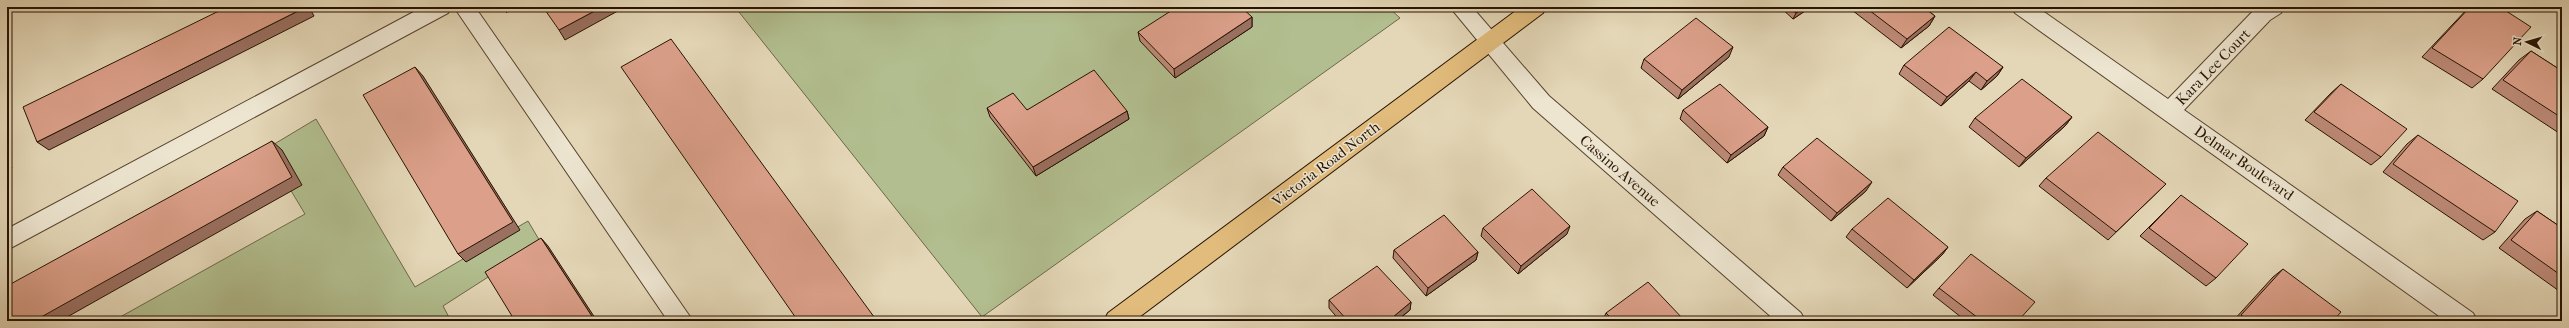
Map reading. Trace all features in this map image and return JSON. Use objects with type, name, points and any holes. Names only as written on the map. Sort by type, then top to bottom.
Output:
[{"type":"main road","name":"Victoria Road North","points":[[1116,321],[1536,7]]},
{"type":"street","points":[[7,240],[441,7]]},
{"type":"street","points":[[464,7],[681,321]]},
{"type":"street","name":"Cassino Avenue","points":[[1460,7],[1490,40],[1541,102],[1793,321]]},
{"type":"street","name":"Delmar Boulevard","points":[[2022,7],[2465,321]]},
{"type":"street","name":"Kara Lee Court","points":[[2170,111],[2263,14],[2274,7]]},
{"type":"green space","points":[[735,7],[1388,7],[1400,18],[982,317]]},
{"type":"green space","points":[[316,119],[415,287],[528,221],[541,243],[443,306],[451,321],[113,321],[305,214],[266,149]]},
{"type":"building","points":[[227,7],[306,7],[37,142],[23,107]]},
{"type":"building","points":[[543,7],[602,7],[559,30]]},
{"type":"building","points":[[1177,7],[1241,7],[1252,17],[1174,69],[1138,32]]},
{"type":"building","points":[[1789,7],[1805,7],[1796,13]]},
{"type":"building","points":[[1865,7],[1923,7],[1935,16],[1907,39]]},
{"type":"building","points":[[2470,7],[2500,7],[2531,27],[2483,79],[2432,48]]},
{"type":"building","points":[[1696,18],[1733,47],[1682,90],[1644,59]]},
{"type":"building","points":[[1949,27],[2003,67],[1987,81],[1976,72],[1947,97],[1904,65]]},
{"type":"building","points":[[671,39],[877,321],[798,321],[621,67]]},
{"type":"building","points":[[2531,51],[2562,71],[2562,118],[2503,80]]},
{"type":"building","points":[[415,67],[513,222],[458,254],[363,95]]},
{"type":"building","points":[[1094,70],[1127,111],[1033,167],[987,108],[1013,93],[1027,110]]},
{"type":"building","points":[[2022,79],[2072,117],[2026,158],[1975,118]]},
{"type":"building","points":[[1720,84],[1768,127],[1731,155],[1683,110]]},
{"type":"building","points":[[2341,84],[2407,129],[2381,157],[2314,112]]},
{"type":"building","points":[[2098,132],[2166,184],[2116,232],[2046,178]]},
{"type":"building","points":[[2418,135],[2518,201],[2495,232],[2393,164]]},
{"type":"building","points":[[1817,138],[1872,182],[1837,213],[1783,167]]},
{"type":"building","points":[[272,141],[292,177],[34,321],[7,321],[7,286]]},
{"type":"building","points":[[1532,189],[1570,226],[1521,266],[1483,228]]},
{"type":"building","points":[[2181,195],[2248,244],[2216,278],[2149,228]]},
{"type":"building","points":[[1888,198],[1948,247],[1914,280],[1852,229]]},
{"type":"building","points":[[2537,211],[2562,228],[2562,276],[2511,240]]},
{"type":"building","points":[[1444,215],[1478,252],[1428,288],[1394,250]]},
{"type":"building","points":[[541,238],[595,321],[515,321],[485,272]]},
{"type":"building","points":[[1971,254],[2035,302],[2018,321],[1982,321],[1939,288]]},
{"type":"building","points":[[1377,266],[1411,302],[1393,317],[1397,321],[1348,321],[1329,300]]},
{"type":"building","points":[[2283,269],[2341,312],[2333,321],[2249,321],[2241,315]]},
{"type":"building","points":[[1648,282],[1685,321],[1614,321],[1606,313]]},
{"type":"building","points":[[2053,318],[2057,321],[2050,321]]}]
